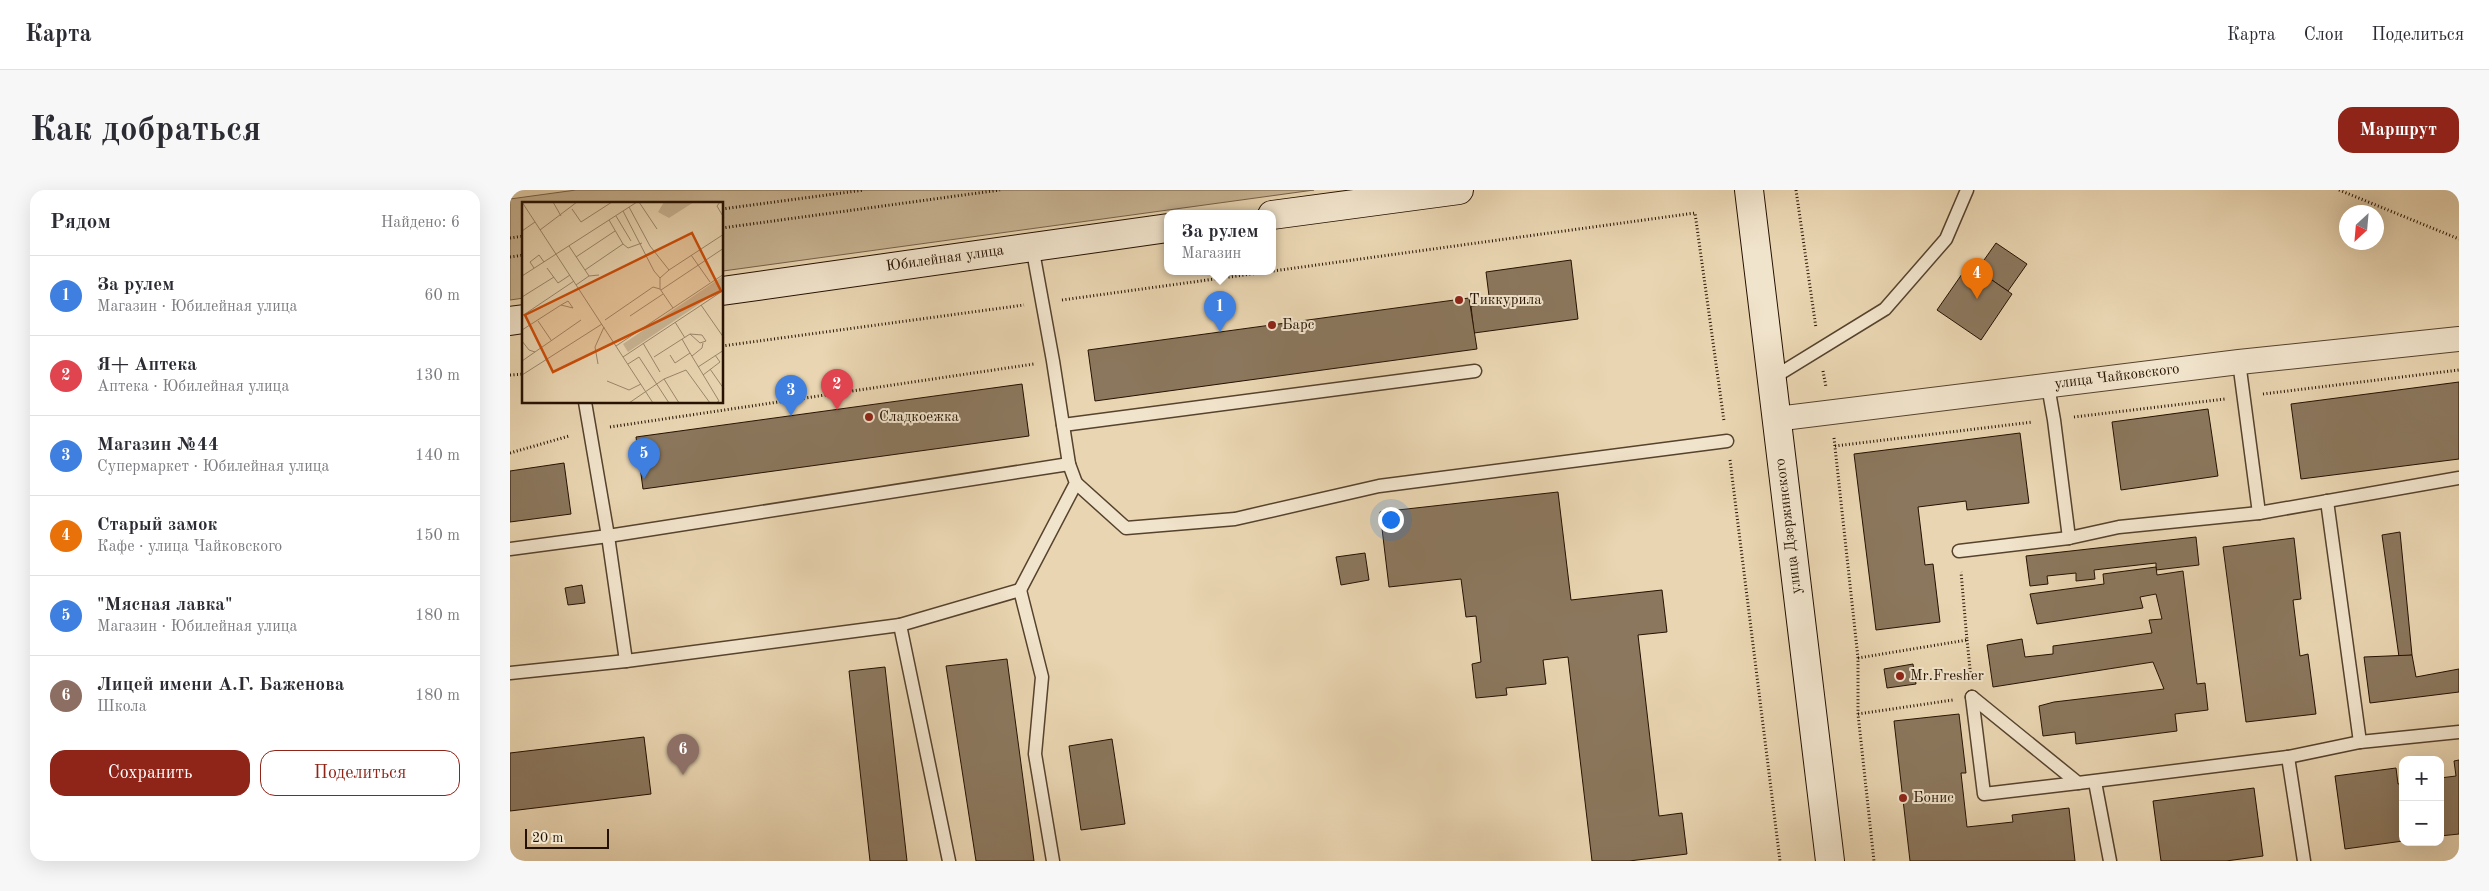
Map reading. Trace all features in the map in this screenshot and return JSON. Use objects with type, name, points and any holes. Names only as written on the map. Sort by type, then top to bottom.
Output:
[{"type":"main road","points":[[1276,214],[1459,190]]},
{"type":"main road","name":"улица Дзержинского","points":[[1749,190],[1830,861]]},
{"type":"main road","name":"Юбилейная улица","points":[[724,291],[1164,229]]},
{"type":"street","name":"улица Чайковского","points":[[1776,419],[2239,362],[2459,339]]},
{"type":"lane","points":[[1772,378],[1885,309],[1946,239],[1967,190]]},
{"type":"lane","points":[[1032,246],[1054,361],[1069,464],[1076,483],[1126,528],[1235,519],[1379,486],[1727,441]]},
{"type":"lane","points":[[2239,362],[2258,513]]},
{"type":"lane","points":[[1063,425],[1475,371]]},
{"type":"lane","points":[[2048,386],[2069,538]]},
{"type":"lane","points":[[585,404],[608,536],[626,662]]},
{"type":"lane","points":[[510,549],[608,536],[1069,464]]},
{"type":"lane","points":[[1959,551],[2069,538],[2119,527],[2258,513],[2459,478]]},
{"type":"lane","points":[[1053,861],[1035,754],[1042,677],[1020,590],[1076,483]]},
{"type":"lane","points":[[2327,501],[2360,742]]},
{"type":"lane","points":[[510,673],[626,662],[900,625],[1020,590]]},
{"type":"lane","points":[[900,625],[948,861]]},
{"type":"lane","points":[[1972,697],[1984,794],[2288,757],[2360,742],[2459,732]]},
{"type":"lane","points":[[1972,697],[2078,783]]},
{"type":"lane","points":[[2288,757],[2304,861]]},
{"type":"lane","points":[[2095,782],[2110,861]]},
{"type":"path","points":[[724,209],[864,190]]},
{"type":"path","points":[[724,228],[1000,190]]},
{"type":"path","points":[[1796,190],[1819,348],[1836,446],[1858,658],[1858,714],[1874,861]]},
{"type":"path","points":[[2339,190],[2459,239]]},
{"type":"path","points":[[1276,271],[1695,214],[1727,441],[1780,861]]},
{"type":"path","points":[[724,346],[1248,275]]},
{"type":"path","points":[[510,453],[590,430],[1054,361]]},
{"type":"path","points":[[1836,446],[2459,370]]},
{"type":"path","points":[[1858,714],[1972,697],[1959,551]]},
{"type":"path","points":[[1858,658],[1967,640]]},
{"type":"shaded area","points":[[576,190],[1314,190],[724,271],[724,202],[522,202],[522,298],[510,300],[510,199]]},
{"type":"building","points":[[1996,243],[2027,264],[2008,291],[1977,270]]},
{"type":"building","points":[[1571,260],[1578,319],[1474,333],[1471,306],[1490,304],[1486,272]]},
{"type":"building","points":[[1969,264],[2012,294],[1981,340],[1937,310]]},
{"type":"building","points":[[1469,298],[1477,349],[1095,401],[1088,350]]},
{"type":"building","points":[[2459,382],[2459,459],[2301,479],[2291,404]]},
{"type":"building","points":[[1022,384],[1029,436],[643,489],[636,437]]},
{"type":"building","points":[[2208,409],[2218,476],[2121,490],[2112,422]]},
{"type":"building","points":[[2020,433],[2029,503],[1967,510],[1966,501],[1918,507],[1925,565],[1933,564],[1940,622],[1876,630],[1854,454]]},
{"type":"building","points":[[564,463],[571,514],[510,522],[510,471]]},
{"type":"building","points":[[1558,492],[1571,600],[1662,590],[1667,632],[1638,635],[1659,816],[1682,813],[1687,854],[1629,861],[1592,861],[1568,657],[1543,660],[1546,684],[1506,688],[1507,695],[1476,698],[1472,664],[1481,662],[1476,616],[1466,617],[1461,579],[1389,587],[1380,512]]},
{"type":"building","points":[[2400,532],[2412,655],[2399,657],[2382,535]]},
{"type":"building","points":[[2196,537],[2199,565],[2156,570],[2156,563],[2094,570],[2095,579],[2076,581],[2076,573],[2047,576],[2048,584],[2030,586],[2026,556]]},
{"type":"building","points":[[2294,538],[2301,599],[2293,600],[2300,656],[2308,654],[2316,714],[2246,722],[2223,547]]},
{"type":"building","points":[[1365,553],[1369,580],[1341,585],[1336,557]]},
{"type":"building","points":[[2156,567],[2157,575],[2183,571],[2197,684],[2205,683],[2208,710],[2175,714],[2177,731],[2076,744],[2075,732],[2043,736],[2039,706],[2054,702],[2164,689],[2153,662],[1993,687],[1987,645],[2022,639],[2025,657],[2053,654],[2053,646],[2152,633],[2149,620],[2162,619],[2156,594],[2140,597],[2143,608],[2037,624],[2030,594],[2104,584],[2103,574]]},
{"type":"building","points":[[582,585],[585,603],[568,605],[565,588]]},
{"type":"building","points":[[2412,655],[2416,677],[2459,669],[2459,692],[2370,703],[2364,657]]},
{"type":"building","points":[[1007,659],[1034,861],[976,861],[946,666]]},
{"type":"building","name":"Mr.Fresher","points":[[1913,664],[1916,684],[1887,688],[1884,669]]},
{"type":"building","points":[[885,667],[907,861],[870,861],[849,671]]},
{"type":"building","points":[[1959,714],[1966,773],[1961,773],[1967,827],[2013,822],[2012,815],[2069,808],[2075,861],[1910,861],[1894,721]]},
{"type":"building","points":[[644,737],[651,794],[510,811],[510,753]]},
{"type":"building","points":[[1112,739],[1125,824],[1081,830],[1069,746]]},
{"type":"building","points":[[2459,760],[2459,834],[2444,836],[2444,778],[2456,776],[2454,761]]},
{"type":"building","points":[[2396,768],[2399,784],[2399,842],[2345,849],[2335,776]]},
{"type":"building","points":[[2254,788],[2263,856],[2226,861],[2161,861],[2153,801]]},
{"type":"place","name":"Старый замок","points":[[1977,299]]},
{"type":"place","name":"Тиккурила","points":[[1459,300]]},
{"type":"place","name":"Барс","points":[[1272,325]]},
{"type":"place","name":"За рулем","points":[[1220,332]]},
{"type":"place","name":"Я+ Аптека","points":[[837,410]]},
{"type":"place","name":"Магазин №44","points":[[791,416]]},
{"type":"place","name":"Сладкоежка","points":[[869,417]]},
{"type":"place","name":"\"Мясная лавка\"","points":[[644,479]]},
{"type":"place","name":"Mr.Fresher","points":[[1900,676]]},
{"type":"place","name":"Лицей имени А.Г. Баженова","points":[[683,775]]},
{"type":"place","name":"Бонис","points":[[1903,798]]}]
